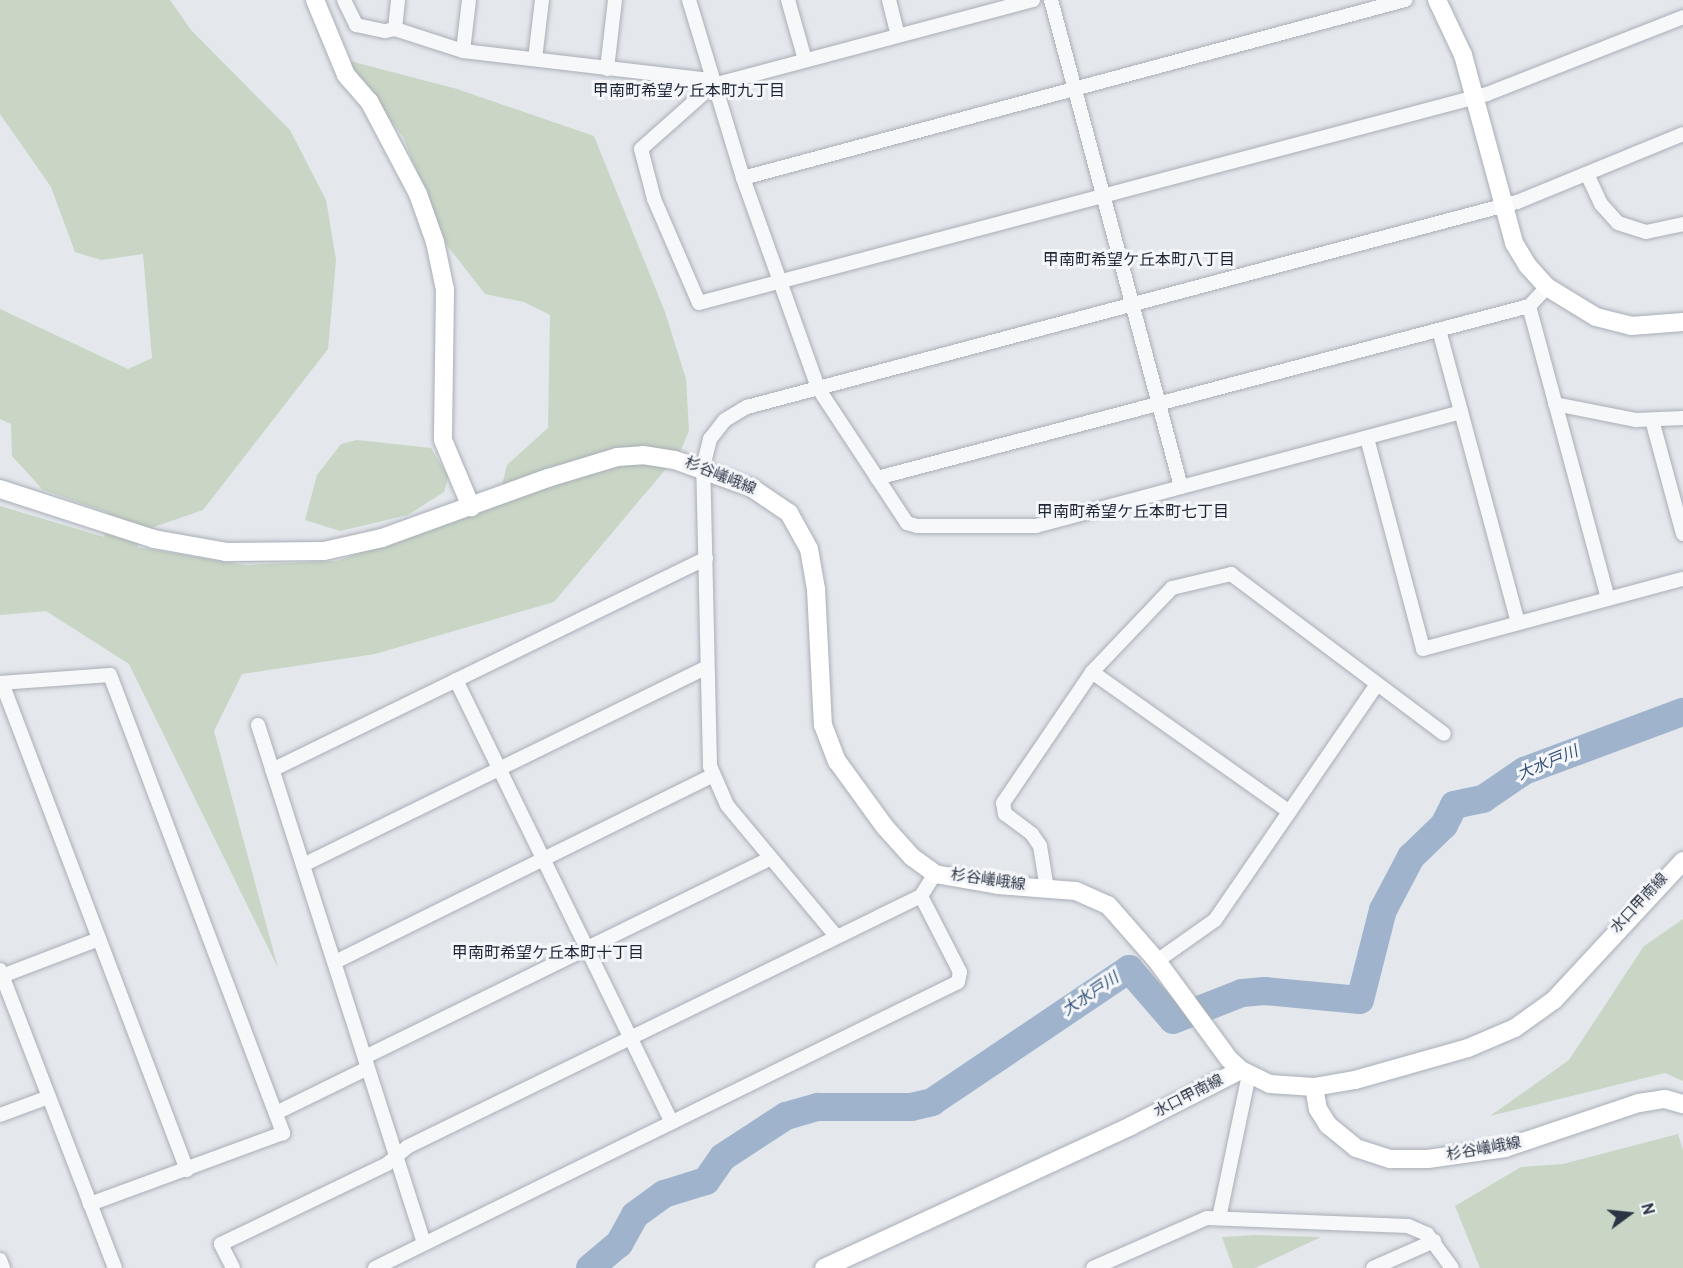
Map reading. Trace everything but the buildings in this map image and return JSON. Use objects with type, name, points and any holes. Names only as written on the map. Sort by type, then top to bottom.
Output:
[{"type":"main road","points":[[315,0],[346,75],[369,101],[418,194],[435,242],[445,290],[442,440],[471,507]]},
{"type":"main road","points":[[1438,0],[1460,47],[1514,243],[1547,287],[1596,317],[1631,326],[1683,322]]},
{"type":"main road","name":"杉谷嶬峨線","points":[[0,489],[154,539],[226,552],[324,551],[382,538],[548,478],[617,457],[643,455],[703,467],[766,496],[789,513],[798,525],[809,549],[816,589],[823,725],[837,760],[885,827],[912,857],[935,874],[1092,895],[1108,905],[1157,961],[1194,1014],[1245,1072]]},
{"type":"main road","name":"水口甲南線","points":[[824,1268],[1245,1072],[1270,1084],[1314,1087],[1468,1048],[1515,1028],[1554,1000],[1683,861]]},
{"type":"main road","name":"杉谷嶬峨線","points":[[1314,1087],[1318,1108],[1328,1125],[1356,1148],[1390,1159],[1428,1159],[1505,1148],[1639,1103],[1665,1099],[1683,1104]]},
{"type":"street","points":[[344,0],[356,25],[385,31],[395,29],[463,51],[703,79],[713,85]]},
{"type":"street","points":[[395,29],[398,0]]},
{"type":"street","points":[[463,51],[469,0]]},
{"type":"street","points":[[535,59],[542,0]]},
{"type":"street","points":[[607,69],[615,0]]},
{"type":"street","points":[[689,0],[743,178],[818,388],[907,523],[917,526],[1036,526],[1461,412]]},
{"type":"street","points":[[788,0],[805,60]]},
{"type":"street","points":[[889,0],[898,35]]},
{"type":"street","points":[[1033,0],[713,85],[641,149],[654,199],[699,303],[1475,98],[1683,17]]},
{"type":"street","points":[[1051,0],[1180,487]]},
{"type":"street","points":[[743,178],[1405,0]]},
{"type":"street","points":[[836,936],[727,805],[712,777],[707,751],[703,467],[710,439],[738,410],[1502,206],[1683,134]]},
{"type":"street","points":[[1587,174],[1601,204],[1618,223],[1646,232],[1683,224]]},
{"type":"street","points":[[878,478],[1529,306],[1547,287]]},
{"type":"street","points":[[1529,306],[1608,599]]},
{"type":"street","points":[[1439,330],[1518,623]]},
{"type":"street","points":[[1555,404],[1606,416],[1652,420],[1683,418]]},
{"type":"street","points":[[1652,420],[1680,510],[1683,534]]},
{"type":"street","points":[[1367,438],[1423,649],[1683,579]]},
{"type":"street","points":[[272,770],[706,558]]},
{"type":"street","points":[[1047,889],[1040,846],[1032,834],[1005,814],[1003,803],[1092,672],[1172,588],[1226,574],[1444,734]]},
{"type":"street","points":[[303,865],[706,668]]},
{"type":"street","points":[[1092,672],[1290,813]]},
{"type":"street","points":[[90,1204],[187,1170],[283,1132],[110,675],[1,683],[187,1170]]},
{"type":"street","points":[[456,680],[633,1037],[672,1122]]},
{"type":"street","points":[[1157,961],[1215,920],[1377,684]]},
{"type":"street","points":[[258,725],[424,1243]]},
{"type":"street","points":[[335,962],[712,777]]},
{"type":"street","points":[[276,1113],[589,948],[771,858]]},
{"type":"street","points":[[232,1268],[221,1244],[397,1156],[407,1147],[921,896],[935,874]]},
{"type":"street","points":[[375,1268],[958,982],[960,972],[921,896]]},
{"type":"street","points":[[99,939],[1,973],[115,1268]]},
{"type":"street","points":[[1219,1218],[1245,1072]]},
{"type":"street","points":[[0,1115],[49,1096]]},
{"type":"street","points":[[1093,1268],[1207,1218],[1401,1225],[1416,1228],[1434,1241],[1452,1268]]},
{"type":"street","points":[[1373,1268],[1434,1241]]},
{"type":"street","points":[[0,1260],[3,1268]]},
{"type":"green space","points":[[0,0],[170,0],[191,30],[290,130],[326,200],[336,260],[328,349],[203,510],[151,528],[137,547],[245,565],[337,561],[497,505],[507,465],[548,428],[550,315],[524,302],[485,294],[446,244],[403,137],[346,60],[457,89],[594,136],[665,312],[686,379],[689,431],[680,452],[554,602],[375,654],[242,674],[214,731],[278,968],[129,664],[46,611],[0,615],[0,506],[104,537],[109,513],[43,490],[12,456],[11,424],[0,419],[0,309],[128,369],[152,358],[143,254],[101,260],[75,252],[51,187],[0,114]]},
{"type":"green space","points":[[357,440],[431,448],[448,477],[444,492],[408,515],[340,531],[305,520],[317,475],[341,444]]},
{"type":"green space","points":[[1683,919],[1683,1081],[1665,1073],[1490,1116],[1569,1060],[1644,946]]},
{"type":"green space","points":[[1678,1134],[1683,1150],[1683,1268],[1480,1268],[1455,1206],[1521,1167],[1563,1164]]},
{"type":"green space","points":[[1256,1235],[1321,1237],[1255,1268],[1233,1268],[1222,1237]]},
{"type":"waterway","name":"大水戸川","points":[[590,1268],[619,1244],[635,1215],[664,1194],[706,1181],[723,1157],[786,1116],[818,1107],[911,1107],[932,1102],[1129,969],[1173,1020],[1242,993],[1265,991],[1360,1000],[1383,910],[1411,857],[1444,825],[1454,805],[1483,799],[1524,771],[1683,712]]},
{"type":"district","name":"甲南町希望ケ丘本町九丁目","points":[[689,92]]},
{"type":"district","name":"甲南町希望ケ丘本町八丁目","points":[[1139,261]]},
{"type":"district","name":"甲南町希望ケ丘本町七丁目","points":[[1133,513]]},
{"type":"district","name":"甲南町希望ケ丘本町十丁目","points":[[548,954]]}]
